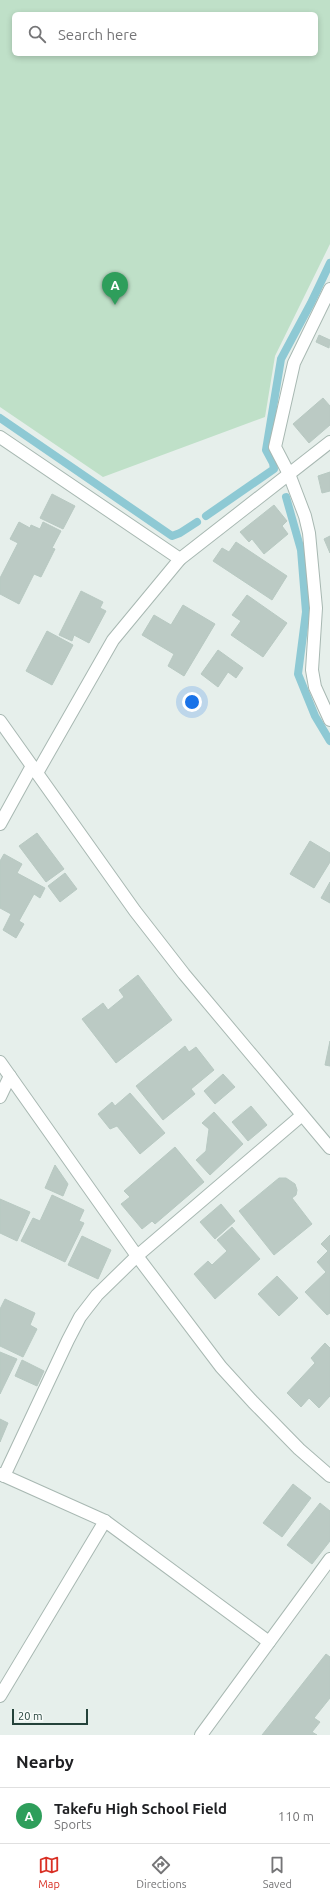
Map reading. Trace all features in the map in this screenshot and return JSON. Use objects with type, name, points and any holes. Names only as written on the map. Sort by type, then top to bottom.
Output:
[{"type":"street","points":[[330,289],[294,363],[276,447],[289,474],[305,516],[309,533],[316,608],[312,670],[315,687],[330,720]]},
{"type":"street","points":[[0,437],[180,560]]},
{"type":"street","points":[[0,824],[113,640],[180,560],[330,442]]},
{"type":"street","points":[[0,721],[135,911],[184,974],[301,1116],[330,1148]]},
{"type":"street","points":[[0,1062],[137,1256],[221,1367],[289,1438],[330,1476]]},
{"type":"street","points":[[0,1097],[10,1076]]},
{"type":"street","points":[[269,1642],[105,1521],[2,1475],[80,1317],[97,1295],[137,1256],[301,1116]]},
{"type":"street","points":[[0,1696],[105,1521]]},
{"type":"street","points":[[201,1735],[330,1559]]},
{"type":"green space","points":[[0,0],[330,0],[330,244],[275,356],[265,417],[103,477],[0,407]]},
{"type":"building","points":[[319,335],[330,340],[329,348],[316,342]]},
{"type":"building","points":[[323,398],[330,406],[330,425],[309,443],[293,424]]},
{"type":"building","points":[[330,472],[330,491],[322,493],[318,476]]},
{"type":"building","points":[[52,494],[75,506],[63,529],[40,518]]},
{"type":"building","points":[[274,505],[287,521],[282,526],[288,534],[264,554],[252,539],[249,542],[240,532]]},
{"type":"building","points":[[19,522],[30,528],[31,525],[40,529],[43,522],[61,531],[52,548],[55,549],[41,577],[34,574],[19,604],[0,594],[0,578],[18,543],[10,539]]},
{"type":"building","points":[[330,536],[330,553],[324,539]]},
{"type":"building","points":[[236,542],[287,576],[272,600],[213,561],[222,548],[229,552]]},
{"type":"building","points":[[81,591],[103,602],[100,608],[106,611],[89,643],[74,635],[72,641],[59,635]]},
{"type":"building","points":[[247,595],[287,623],[263,657],[231,635],[241,621],[232,615]]},
{"type":"building","points":[[183,605],[215,624],[184,676],[168,666],[174,654],[142,635],[154,615],[171,625]]},
{"type":"building","points":[[47,631],[73,645],[52,685],[26,671]]},
{"type":"building","points":[[218,650],[243,668],[236,678],[228,672],[218,687],[201,674]]},
{"type":"building","points":[[37,833],[64,869],[46,882],[19,846]]},
{"type":"building","points":[[310,841],[330,853],[330,862],[314,888],[290,874]]},
{"type":"building","points":[[4,854],[22,864],[17,873],[45,888],[40,898],[34,894],[19,921],[24,924],[16,938],[3,930],[11,914],[0,908],[0,861]]},
{"type":"building","points":[[65,873],[77,889],[60,902],[48,886]]},
{"type":"building","points":[[330,882],[330,903],[321,898]]},
{"type":"building","points":[[138,975],[172,1020],[116,1063],[82,1019],[103,1003],[108,1010],[124,997],[119,990]]},
{"type":"building","points":[[330,1041],[330,1066],[325,1065]]},
{"type":"building","points":[[185,1046],[189,1052],[196,1047],[214,1070],[191,1089],[195,1094],[163,1120],[136,1086]]},
{"type":"building","points":[[223,1074],[235,1087],[215,1104],[204,1091]]},
{"type":"building","points":[[130,1093],[165,1133],[140,1154],[117,1126],[110,1129],[98,1114],[112,1102],[115,1106]]},
{"type":"building","points":[[251,1106],[267,1125],[248,1141],[232,1122]]},
{"type":"building","points":[[214,1112],[243,1144],[210,1175],[196,1160],[206,1151],[209,1129],[202,1123]]},
{"type":"building","points":[[175,1147],[204,1182],[155,1224],[152,1221],[142,1229],[121,1204],[130,1197],[124,1191]]},
{"type":"building","points":[[55,1165],[68,1184],[63,1196],[45,1188]]},
{"type":"building","points":[[279,1178],[286,1178],[295,1184],[297,1190],[296,1195],[292,1198],[312,1224],[274,1255],[239,1211]]},
{"type":"building","points":[[52,1195],[84,1210],[79,1221],[84,1223],[65,1262],[21,1241],[33,1218],[40,1221]]},
{"type":"building","points":[[0,1199],[30,1212],[17,1241],[0,1233]]},
{"type":"building","points":[[221,1204],[235,1221],[215,1239],[200,1222]]},
{"type":"building","points":[[232,1227],[260,1259],[215,1299],[194,1274],[208,1261],[212,1265],[227,1251],[217,1240]]},
{"type":"building","points":[[330,1235],[330,1313],[327,1315],[305,1292],[326,1272],[317,1262],[328,1251],[321,1244]]},
{"type":"building","points":[[82,1236],[111,1250],[98,1279],[68,1265]]},
{"type":"building","points":[[277,1276],[298,1298],[279,1316],[258,1294]]},
{"type":"building","points":[[5,1299],[35,1313],[30,1325],[37,1329],[23,1357],[0,1346],[0,1309]]},
{"type":"building","points":[[325,1343],[330,1348],[330,1396],[319,1408],[309,1398],[301,1407],[287,1393],[315,1363],[311,1358]]},
{"type":"building","points":[[0,1352],[17,1359],[0,1394]]},
{"type":"building","points":[[22,1360],[44,1371],[37,1386],[15,1376]]},
{"type":"building","points":[[0,1419],[8,1423],[0,1442]]},
{"type":"building","points":[[293,1484],[311,1498],[282,1537],[263,1523]]},
{"type":"building","points":[[320,1503],[330,1511],[330,1541],[312,1564],[287,1545]]},
{"type":"building","points":[[326,1654],[330,1657],[330,1698],[314,1718],[320,1722],[312,1732],[317,1735],[262,1735]]},
{"type":"waterway","points":[[206,516],[274,469],[273,463],[266,450],[281,359],[311,303],[330,263]]},
{"type":"waterway","points":[[0,418],[172,536],[180,533],[197,522]]},
{"type":"waterway","points":[[286,497],[301,550],[306,612],[298,674],[315,716],[330,741]]},
{"type":"place","name":"Takefu High School Field","points":[[115,305]]}]
